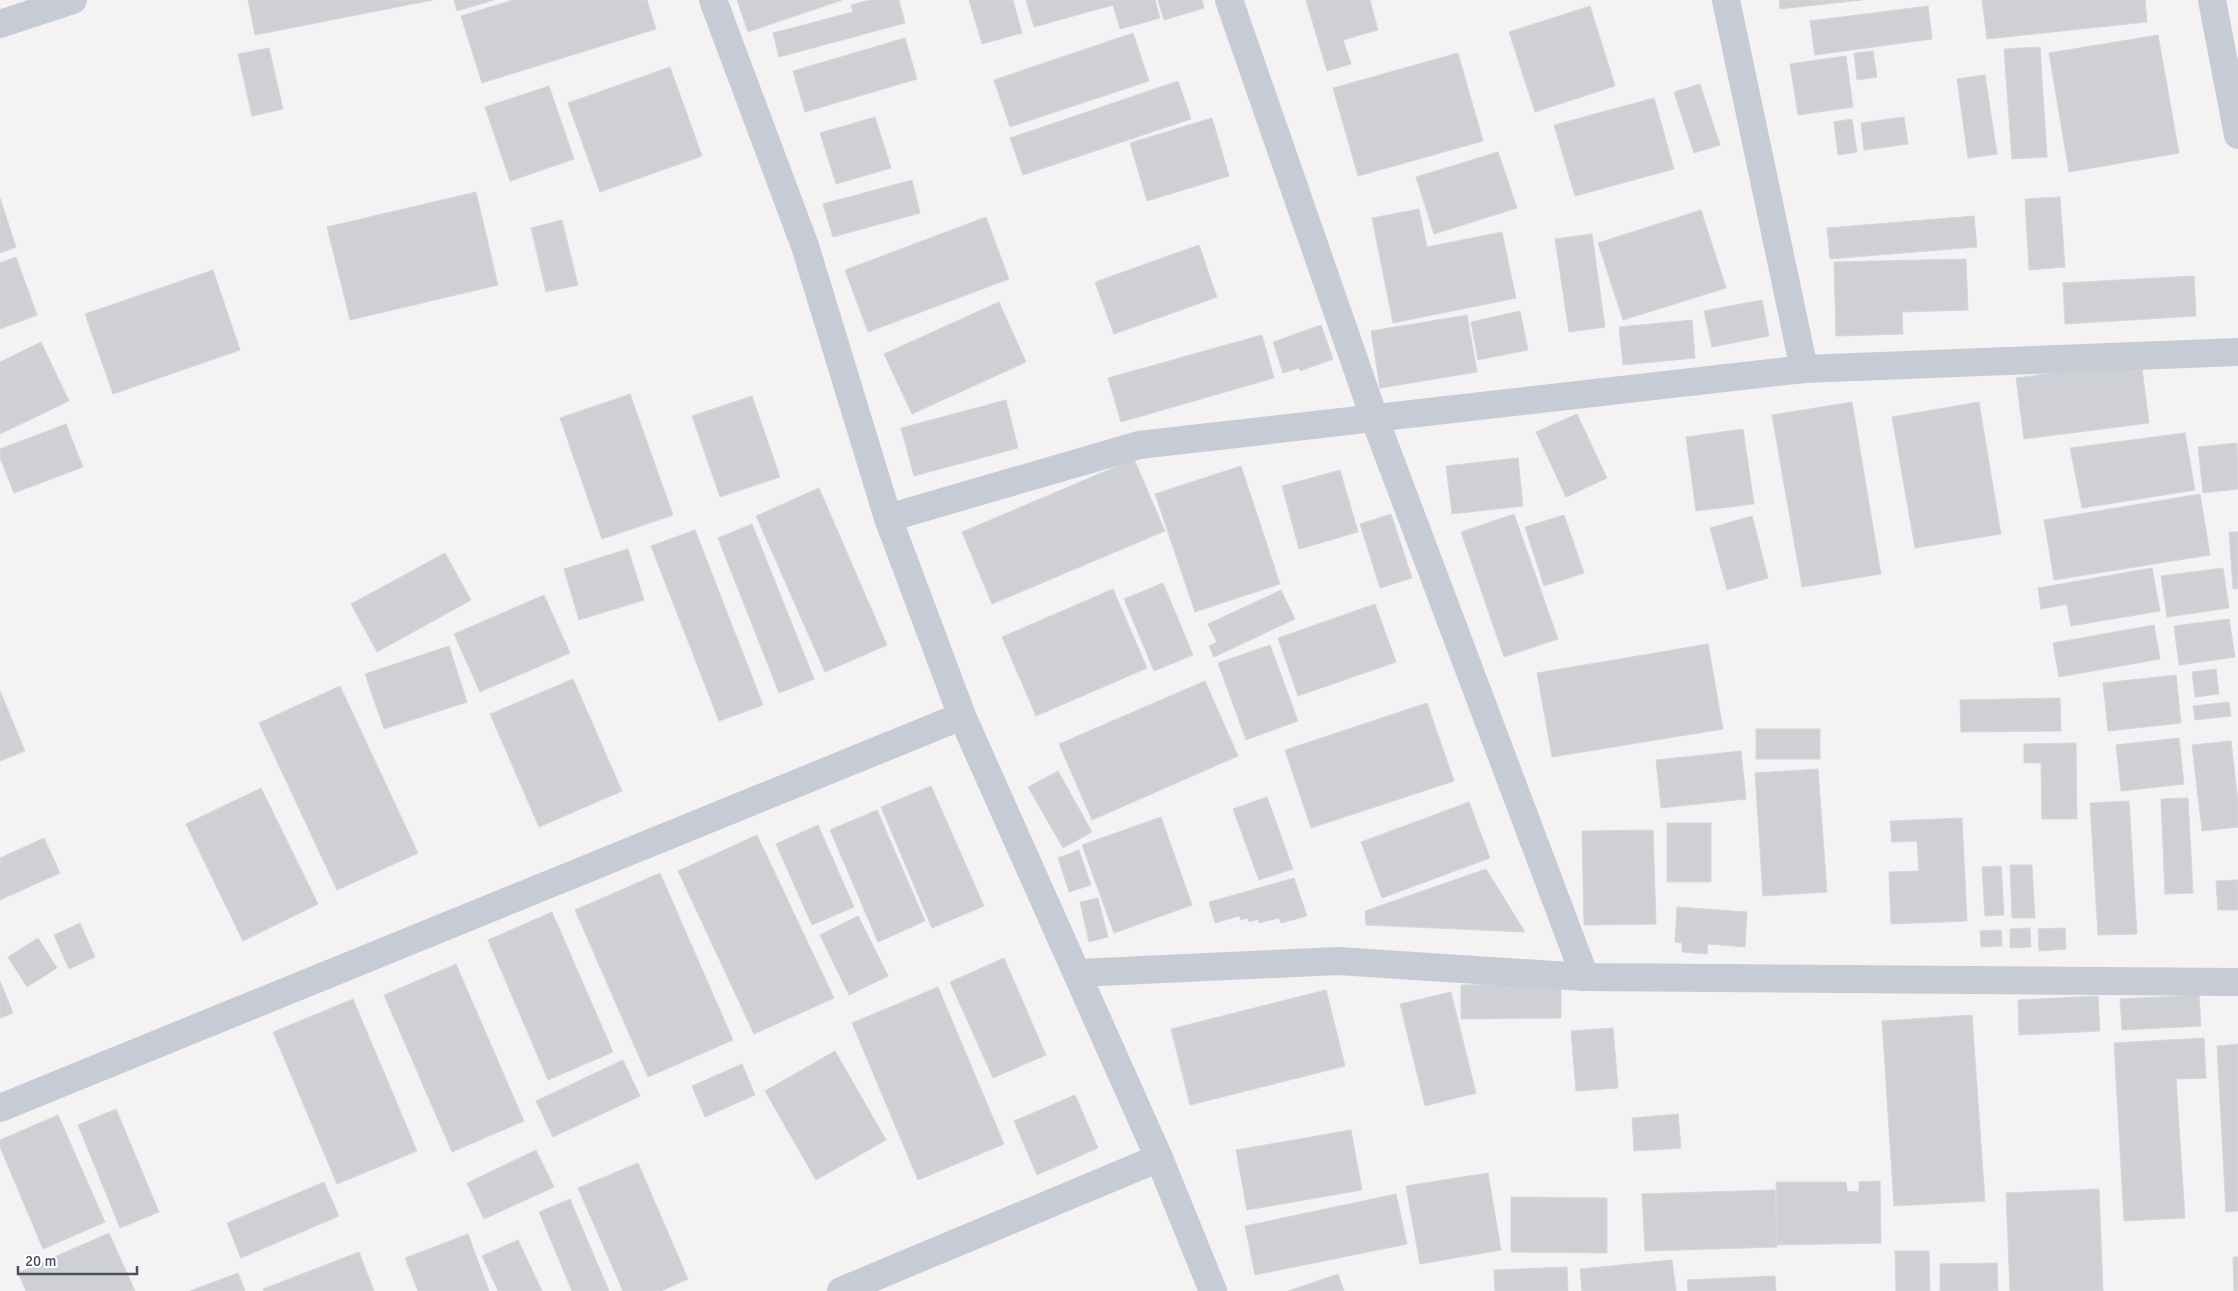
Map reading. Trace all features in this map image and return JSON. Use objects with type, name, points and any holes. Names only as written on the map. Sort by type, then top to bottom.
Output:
[{"type":"street","points":[[0,24],[73,0]]},
{"type":"street","points":[[713,0],[805,246],[888,518],[962,716],[1159,1158],[1212,1291]]},
{"type":"street","points":[[1229,0],[1374,417],[1585,977]]},
{"type":"street","points":[[1726,0],[1804,368]]},
{"type":"street","points":[[2212,0],[2238,134]]},
{"type":"street","points":[[888,518],[1139,445],[1804,368],[2238,352]]},
{"type":"street","points":[[0,1108],[962,716]]},
{"type":"street","points":[[1078,973],[1338,961],[1585,977],[2238,982]]},
{"type":"street","points":[[841,1291],[1159,1158]]},
{"type":"building","points":[[248,0],[433,0],[255,35]]},
{"type":"building","points":[[454,0],[494,0],[457,11]]},
{"type":"building","points":[[513,0],[647,0],[656,29],[482,83],[461,16]]},
{"type":"building","points":[[737,0],[842,0],[748,32]]},
{"type":"building","points":[[870,0],[899,0],[905,23],[779,57],[773,33],[853,12],[851,5]]},
{"type":"building","points":[[969,0],[1013,0],[1022,33],[982,44]]},
{"type":"building","points":[[1026,0],[1155,0],[1160,18],[1120,29],[1113,5],[1034,27]]},
{"type":"building","points":[[1158,0],[1202,0],[1204,8],[1164,20]]},
{"type":"building","points":[[1306,0],[1370,0],[1378,30],[1343,40],[1351,64],[1327,71]]},
{"type":"building","points":[[1779,0],[1862,0],[1780,9]]},
{"type":"building","points":[[1982,0],[2145,0],[2147,22],[1987,39]]},
{"type":"building","points":[[1590,6],[1615,86],[1535,112],[1509,32]]},
{"type":"building","points":[[1928,6],[1932,39],[1815,55],[1810,21]]},
{"type":"building","points":[[1133,33],[1149,81],[1010,127],[994,80]]},
{"type":"building","points":[[2158,35],[2179,153],[2069,172],[2049,53]]},
{"type":"building","points":[[905,38],[917,79],[805,112],[793,71]]},
{"type":"building","points":[[2040,47],[2047,157],[2012,159],[2004,49]]},
{"type":"building","points":[[269,48],[283,109],[252,116],[238,54]]},
{"type":"building","points":[[1873,51],[1877,77],[1857,80],[1854,53]]},
{"type":"building","points":[[1458,53],[1483,141],[1358,176],[1333,88]]},
{"type":"building","points":[[1846,56],[1853,107],[1798,115],[1790,64]]},
{"type":"building","points":[[670,67],[702,156],[600,192],[568,103]]},
{"type":"building","points":[[1985,75],[1997,154],[1968,158],[1957,79]]},
{"type":"building","points":[[1178,81],[1191,119],[1023,175],[1010,138]]},
{"type":"building","points":[[1700,84],[1720,145],[1694,153],[1674,92]]},
{"type":"building","points":[[549,86],[574,159],[510,181],[485,107]]},
{"type":"building","points":[[1654,98],[1674,169],[1575,196],[1554,125]]},
{"type":"building","points":[[875,117],[891,168],[836,184],[820,133]]},
{"type":"building","points":[[1904,117],[1908,144],[1864,150],[1861,123]]},
{"type":"building","points":[[1212,118],[1229,176],[1147,201],[1130,143]]},
{"type":"building","points":[[1852,119],[1857,152],[1838,155],[1834,122]]},
{"type":"building","points":[[1498,152],[1517,208],[1434,234],[1416,177]]},
{"type":"building","points":[[912,180],[920,213],[833,237],[823,204]]},
{"type":"building","points":[[476,192],[498,285],[350,320],[327,227]]},
{"type":"building","points":[[2060,197],[2065,267],[2029,270],[2025,199]]},
{"type":"building","points":[[0,198],[16,247],[0,253]]},
{"type":"building","points":[[1419,209],[1427,247],[1502,232],[1516,298],[1393,323],[1372,218]]},
{"type":"building","points":[[1701,210],[1726,288],[1623,320],[1598,243]]},
{"type":"building","points":[[1974,216],[1977,247],[1830,259],[1827,228]]},
{"type":"building","points":[[986,217],[1009,279],[868,332],[845,270]]},
{"type":"building","points":[[562,220],[578,285],[546,292],[531,228]]},
{"type":"building","points":[[1592,234],[1605,327],[1569,332],[1555,239]]},
{"type":"building","points":[[1199,245],[1217,297],[1114,334],[1095,282]]},
{"type":"building","points":[[16,257],[37,315],[0,329],[0,263]]},
{"type":"building","points":[[1966,259],[1968,310],[1902,312],[1903,334],[1836,336],[1834,262]]},
{"type":"building","points":[[213,270],[240,350],[113,394],[85,314]]},
{"type":"building","points":[[2194,276],[2196,316],[2065,324],[2063,283]]},
{"type":"building","points":[[1762,300],[1769,336],[1712,347],[1704,311]]},
{"type":"building","points":[[999,302],[1026,362],[912,414],[884,354]]},
{"type":"building","points":[[1520,311],[1528,350],[1478,360],[1471,322]]},
{"type":"building","points":[[1467,315],[1477,372],[1380,388],[1371,331]]},
{"type":"building","points":[[1692,320],[1695,358],[1623,365],[1619,327]]},
{"type":"building","points":[[1321,325],[1333,359],[1300,371],[1299,368],[1283,373],[1273,342]]},
{"type":"building","points":[[1262,335],[1274,378],[1121,422],[1108,378]]},
{"type":"building","points":[[41,342],[69,401],[0,434],[0,362]]},
{"type":"building","points":[[2141,361],[2149,423],[2024,439],[2016,378]]},
{"type":"building","points":[[630,394],[673,515],[602,539],[560,418]]},
{"type":"building","points":[[752,396],[780,477],[720,497],[692,416]]},
{"type":"building","points":[[1006,400],[1018,448],[914,476],[901,428]]},
{"type":"building","points":[[1852,402],[1881,574],[1802,587],[1772,415]]},
{"type":"building","points":[[1979,402],[2001,534],[1915,548],[1892,417]]},
{"type":"building","points":[[1577,414],[1607,478],[1566,497],[1536,432]]},
{"type":"building","points":[[66,424],[83,467],[14,493],[0,458],[0,449]]},
{"type":"building","points":[[1743,429],[1754,504],[1696,511],[1686,437]]},
{"type":"building","points":[[2185,433],[2195,490],[2082,508],[2070,448]]},
{"type":"building","points":[[2237,443],[2238,489],[2203,493],[2198,447]]},
{"type":"building","points":[[1518,458],[1523,506],[1452,514],[1446,466]]},
{"type":"building","points":[[1134,459],[1165,531],[992,604],[962,532]]},
{"type":"building","points":[[1241,466],[1280,584],[1195,612],[1155,494]]},
{"type":"building","points":[[1340,470],[1358,532],[1299,549],[1282,486]]},
{"type":"building","points":[[819,488],[887,645],[825,672],[756,516]]},
{"type":"building","points":[[2200,494],[2210,555],[2054,580],[2044,520]]},
{"type":"building","points":[[1391,514],[1412,578],[1380,588],[1360,524]]},
{"type":"building","points":[[1514,514],[1558,639],[1504,657],[1461,532]]},
{"type":"building","points":[[1564,515],[1584,573],[1544,586],[1525,527]]},
{"type":"building","points":[[1752,516],[1768,578],[1727,590],[1710,528]]},
{"type":"building","points":[[752,524],[814,679],[779,693],[718,538]]},
{"type":"building","points":[[695,530],[763,705],[719,721],[651,546]]},
{"type":"building","points":[[2229,532],[2238,532],[2238,589],[2233,589]]},
{"type":"building","points":[[628,549],[644,600],[579,620],[564,569]]},
{"type":"building","points":[[445,553],[471,600],[377,652],[351,604]]},
{"type":"building","points":[[2152,568],[2160,611],[2071,626],[2067,604],[2041,609],[2038,588]]},
{"type":"building","points":[[2223,568],[2229,608],[2167,617],[2161,576]]},
{"type":"building","points":[[1163,583],[1193,655],[1154,671],[1124,599]]},
{"type":"building","points":[[1113,589],[1147,668],[1036,716],[1002,637]]},
{"type":"building","points":[[1281,590],[1295,619],[1214,657],[1209,646],[1217,642],[1208,624]]},
{"type":"building","points":[[544,595],[570,653],[480,692],[454,634]]},
{"type":"building","points":[[1375,604],[1396,662],[1298,696],[1278,638]]},
{"type":"building","points":[[2229,619],[2235,657],[2179,665],[2174,626]]},
{"type":"building","points":[[2154,625],[2160,659],[2059,677],[2053,643]]},
{"type":"building","points":[[1708,644],[1723,729],[1552,757],[1537,673]]},
{"type":"building","points":[[1270,645],[1298,721],[1246,740],[1218,663]]},
{"type":"building","points":[[449,646],[467,702],[384,729],[365,674]]},
{"type":"building","points":[[2216,669],[2219,694],[2195,697],[2192,672]]},
{"type":"building","points":[[2176,675],[2181,723],[2108,731],[2103,683]]},
{"type":"building","points":[[573,679],[622,791],[539,827],[490,714]]},
{"type":"building","points":[[1205,681],[1238,756],[1092,820],[1059,744]]},
{"type":"building","points":[[340,686],[418,853],[337,890],[259,723]]},
{"type":"building","points":[[0,691],[25,751],[0,761]]},
{"type":"building","points":[[2060,698],[2061,731],[1961,732],[1960,700]]},
{"type":"building","points":[[2229,702],[2231,716],[2195,720],[2193,706]]},
{"type":"building","points":[[1427,703],[1454,781],[1311,828],[1285,750]]},
{"type":"building","points":[[1756,729],[1820,729],[1820,759],[1756,759]]},
{"type":"building","points":[[2179,738],[2184,784],[2121,791],[2116,745]]},
{"type":"building","points":[[2231,741],[2238,802],[2238,827],[2202,831],[2192,745]]},
{"type":"building","points":[[2076,743],[2077,819],[2042,819],[2041,763],[2024,763],[2024,744]]},
{"type":"building","points":[[1741,751],[1746,799],[1661,808],[1656,760]]},
{"type":"building","points":[[1818,769],[1827,892],[1763,896],[1755,773]]},
{"type":"building","points":[[1058,771],[1092,832],[1063,848],[1028,787]]},
{"type":"building","points":[[931,786],[984,906],[932,928],[881,807]]},
{"type":"building","points":[[261,788],[318,904],[243,941],[186,824]]},
{"type":"building","points":[[1267,797],[1293,869],[1259,880],[1233,809]]},
{"type":"building","points":[[2188,798],[2193,893],[2165,894],[2161,799]]},
{"type":"building","points":[[2129,801],[2137,934],[2098,935],[2090,803]]},
{"type":"building","points":[[1469,802],[1490,858],[1382,898],[1361,842]]},
{"type":"building","points":[[877,810],[925,921],[878,942],[830,830]]},
{"type":"building","points":[[1161,817],[1192,905],[1114,933],[1082,845]]},
{"type":"building","points":[[1962,818],[1967,921],[1891,924],[1889,872],[1919,871],[1917,841],[1892,842],[1890,821]]},
{"type":"building","points":[[1667,823],[1711,823],[1711,882],[1667,882]]},
{"type":"building","points":[[818,825],[854,907],[812,925],[776,844]]},
{"type":"building","points":[[1653,830],[1656,924],[1584,925],[1582,831]]},
{"type":"building","points":[[757,835],[834,998],[754,1034],[678,871]]},
{"type":"building","points":[[44,838],[60,873],[0,900],[0,858]]},
{"type":"building","points":[[1079,850],[1091,885],[1069,892],[1058,858]]},
{"type":"building","points":[[2010,865],[2032,865],[2035,918],[2012,918]]},
{"type":"building","points":[[2001,866],[2004,915],[1985,916],[1982,867]]},
{"type":"building","points":[[1486,869],[1525,932],[1366,925],[1365,911]]},
{"type":"building","points":[[660,873],[733,1040],[648,1077],[575,910]]},
{"type":"building","points":[[1294,878],[1307,916],[1281,923],[1279,918],[1259,923],[1258,919],[1249,922],[1248,918],[1241,920],[1239,916],[1215,923],[1209,902]]},
{"type":"building","points":[[2238,880],[2238,910],[2218,910],[2216,881]]},
{"type":"building","points":[[1098,898],[1108,937],[1089,942],[1080,902]]},
{"type":"building","points":[[1677,907],[1747,912],[1745,947],[1708,944],[1707,954],[1682,952],[1682,943],[1675,942]]},
{"type":"building","points":[[552,912],[613,1052],[548,1080],[488,940]]},
{"type":"building","points":[[858,916],[888,976],[849,995],[820,935]]},
{"type":"building","points":[[80,923],[95,957],[69,969],[54,935]]},
{"type":"building","points":[[2030,928],[2031,947],[2010,948],[2010,929]]},
{"type":"building","points":[[2065,928],[2066,949],[2039,951],[2038,929]]},
{"type":"building","points":[[2001,930],[2002,946],[1981,947],[1980,931]]},
{"type":"building","points":[[38,938],[57,968],[27,987],[8,957]]},
{"type":"building","points":[[1004,958],[1046,1055],[993,1078],[950,982]]},
{"type":"building","points":[[456,964],[524,1121],[452,1152],[384,995]]},
{"type":"building","points":[[0,981],[13,1013],[0,1018]]},
{"type":"building","points":[[1561,984],[1561,1018],[1461,1019],[1461,985]]},
{"type":"building","points":[[938,987],[1004,1144],[918,1180],[852,1023]]},
{"type":"building","points":[[1326,990],[1345,1066],[1190,1105],[1171,1029]]},
{"type":"building","points":[[1451,992],[1476,1093],[1425,1106],[1400,1004]]},
{"type":"building","points":[[2199,995],[2201,1026],[2122,1030],[2120,999]]},
{"type":"building","points":[[2098,996],[2100,1031],[2019,1035],[2018,1000]]},
{"type":"building","points":[[353,999],[417,1151],[337,1184],[273,1032]]},
{"type":"building","points":[[1972,1015],[1985,1201],[1894,1206],[1882,1021]]},
{"type":"building","points":[[1613,1028],[1618,1088],[1576,1091],[1571,1031]]},
{"type":"building","points":[[2204,1038],[2206,1078],[2176,1079],[2185,1218],[2124,1221],[2114,1043]]},
{"type":"building","points":[[2238,1044],[2238,1211],[2226,1212],[2217,1046]]},
{"type":"building","points":[[835,1051],[886,1140],[816,1180],[765,1091]]},
{"type":"building","points":[[623,1060],[640,1096],[553,1137],[536,1101]]},
{"type":"building","points":[[742,1064],[755,1095],[705,1117],[692,1086]]},
{"type":"building","points":[[1075,1095],[1098,1148],[1037,1175],[1014,1121]]},
{"type":"building","points":[[116,1109],[159,1212],[120,1228],[78,1125]]},
{"type":"building","points":[[1678,1114],[1681,1148],[1634,1151],[1632,1118]]},
{"type":"building","points":[[58,1115],[105,1222],[43,1249],[0,1147],[0,1140]]},
{"type":"building","points":[[1351,1130],[1362,1190],[1247,1210],[1236,1150]]},
{"type":"building","points":[[536,1150],[554,1187],[484,1219],[467,1183]]},
{"type":"building","points":[[638,1163],[688,1279],[661,1291],[623,1291],[578,1188]]},
{"type":"building","points":[[1488,1173],[1501,1250],[1420,1264],[1406,1186]]},
{"type":"building","points":[[1880,1181],[1881,1243],[1777,1245],[1776,1182],[1846,1182],[1847,1191],[1859,1192],[1859,1182]]},
{"type":"building","points":[[324,1182],[339,1216],[241,1258],[227,1223]]},
{"type":"building","points":[[2099,1189],[2103,1291],[2010,1291],[2006,1193]]},
{"type":"building","points":[[1775,1190],[1777,1247],[1645,1251],[1642,1194]]},
{"type":"building","points":[[1396,1194],[1407,1244],[1255,1275],[1245,1226]]},
{"type":"building","points":[[1511,1197],[1607,1198],[1607,1253],[1511,1252]]},
{"type":"building","points":[[570,1199],[609,1291],[572,1291],[539,1212]]},
{"type":"building","points":[[109,1233],[135,1291],[26,1291],[18,1273]]},
{"type":"building","points":[[468,1234],[489,1291],[418,1291],[405,1258]]},
{"type":"building","points":[[518,1240],[542,1291],[498,1291],[482,1256]]},
{"type":"building","points":[[1895,1251],[1929,1251],[1930,1291],[1896,1291]]},
{"type":"building","points":[[359,1252],[374,1291],[264,1291],[263,1289]]},
{"type":"building","points":[[2233,1257],[2238,1257],[2238,1291],[2234,1291]]},
{"type":"building","points":[[1672,1260],[1676,1291],[1582,1291],[1580,1269]]},
{"type":"building","points":[[1997,1263],[1998,1291],[1940,1291],[1940,1264]]},
{"type":"building","points":[[1567,1267],[1568,1291],[1495,1291],[1494,1270]]},
{"type":"building","points":[[238,1273],[245,1291],[190,1291]]},
{"type":"building","points":[[1338,1274],[1344,1291],[1288,1291]]},
{"type":"building","points":[[1775,1276],[1776,1291],[1688,1291],[1687,1280]]}]
